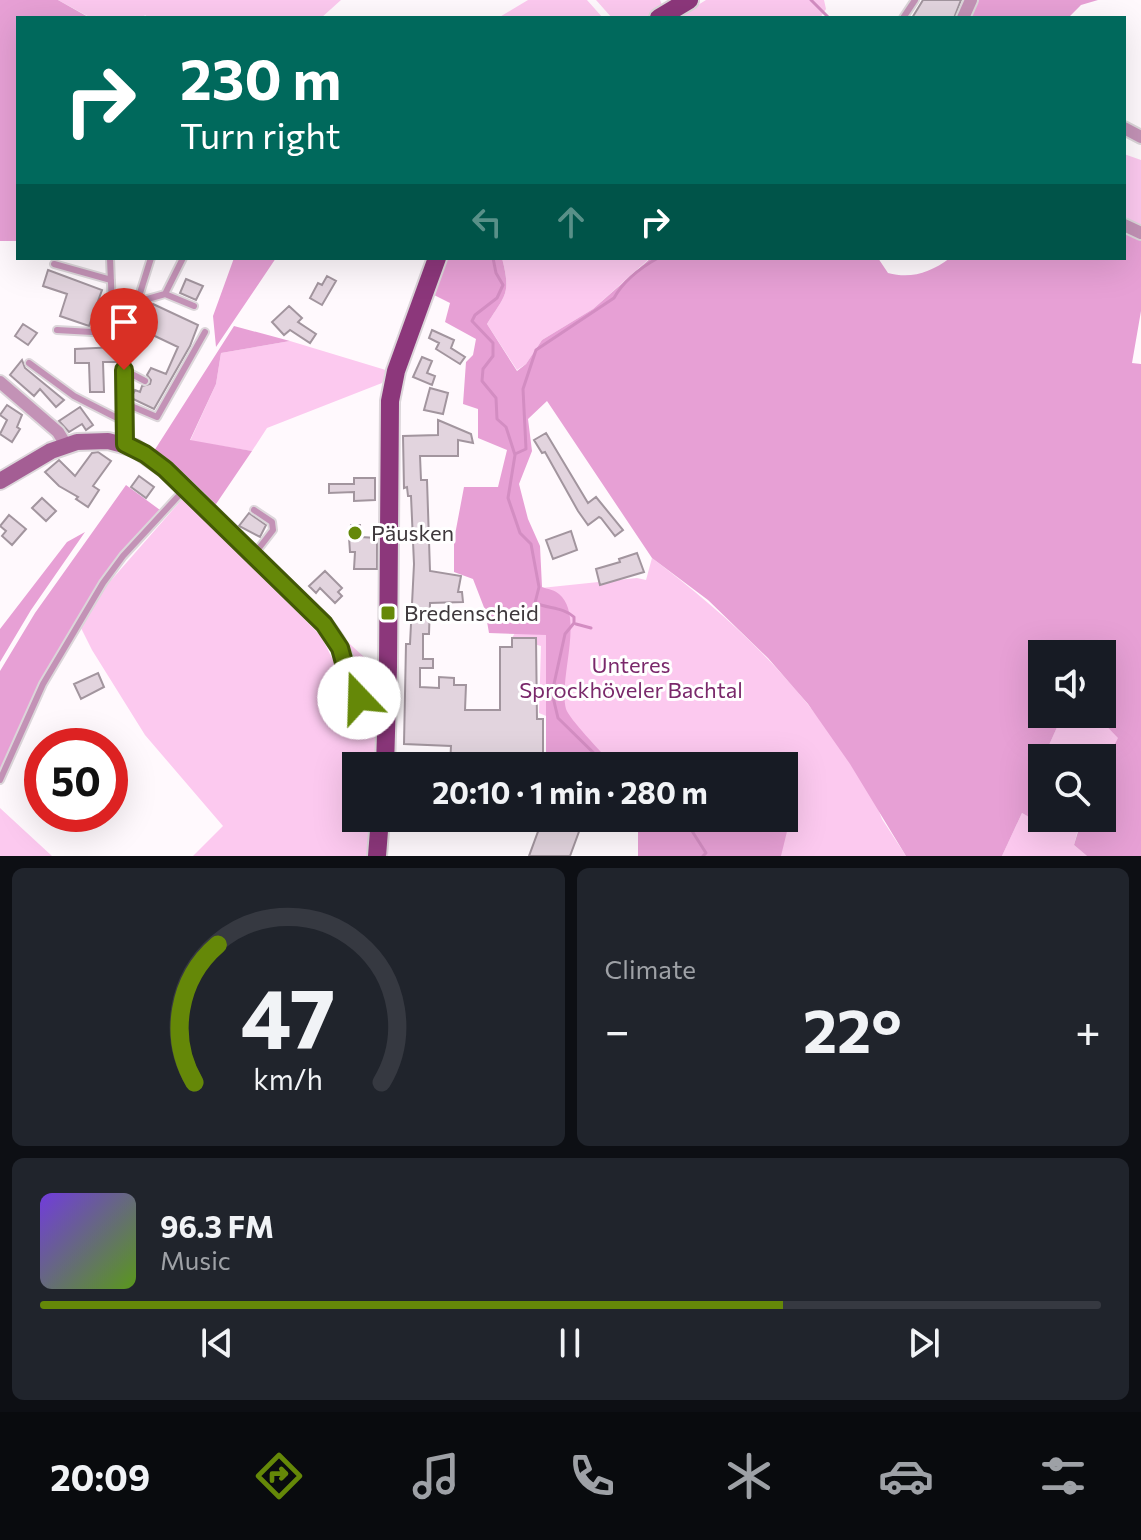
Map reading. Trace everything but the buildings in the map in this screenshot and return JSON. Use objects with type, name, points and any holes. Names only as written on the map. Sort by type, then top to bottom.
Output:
[{"type":"main road","points":[[662,16],[689,0]]},
{"type":"main road","points":[[385,752],[390,401],[396,371],[436,260]]},
{"type":"main road","points":[[0,481],[33,460],[66,445],[91,440],[125,444],[145,454],[185,488],[332,635],[359,698],[387,705]]},
{"type":"main road","points":[[377,856],[379,832]]},
{"type":"street","points":[[0,382],[58,432],[66,445]]},
{"type":"lane","points":[[902,0],[913,3]]},
{"type":"lane","points":[[110,260],[113,333]]},
{"type":"lane","points":[[125,444],[123,347],[150,260]]},
{"type":"lane","points":[[165,294],[182,260]]},
{"type":"lane","points":[[54,264],[111,280]]},
{"type":"lane","points":[[137,302],[165,294],[194,306]]},
{"type":"lane","points":[[57,330],[127,334]]},
{"type":"lane","points":[[124,403],[157,417],[205,332]]},
{"type":"lane","points":[[29,363],[74,396],[125,422]]},
{"type":"lane","points":[[124,370],[145,381]]},
{"type":"lane","points":[[0,780],[43,684],[103,583],[123,556],[185,488]]},
{"type":"lane","points":[[253,555],[273,530],[272,522],[254,510]]},
{"type":"green space","points":[[58,0],[341,0],[323,16],[87,16]]},
{"type":"green space","points":[[528,0],[587,0],[601,16],[501,16]]},
{"type":"green space","points":[[596,0],[660,0],[664,10],[654,16],[610,16]]},
{"type":"green space","points":[[706,0],[824,0],[826,9],[821,16],[680,16]]},
{"type":"green space","points":[[1126,155],[1141,160],[1141,229],[1126,222]]},
{"type":"green space","points":[[502,260],[648,260],[593,309],[542,340],[526,364],[517,370],[487,324],[505,293]]},
{"type":"green space","points":[[290,341],[389,371],[382,383],[267,428],[252,451],[190,441],[216,384],[221,353]]},
{"type":"green space","points":[[184,497],[321,636],[335,664],[343,705],[369,724],[376,738],[375,752],[342,752],[342,832],[369,832],[367,856],[193,856],[223,826],[145,735],[81,628],[106,586]]},
{"type":"green space","name":"Unteres Sprockhöveler Bachtal","points":[[652,558],[694,591],[771,662],[816,714],[876,804],[906,856],[692,856],[639,832],[798,832],[798,752],[554,752],[549,748],[551,718],[539,713],[541,646],[512,638],[541,588],[637,578],[646,580]]},
{"type":"green space","points":[[340,635],[375,667],[372,682],[360,682]]},
{"type":"green space","points":[[1057,728],[1109,728],[1119,738],[1116,744],[1049,744]]},
{"type":"green space","points":[[0,808],[52,856],[0,856]]},
{"type":"green space","points":[[1022,813],[1028,816],[1028,832],[1077,832],[1074,845],[1087,856],[1002,856]]},
{"type":"shaded area","points":[[0,0],[58,0],[86,16],[16,16],[16,241],[0,241]]},
{"type":"shaded area","points":[[979,0],[1098,0],[1081,5],[1070,16],[970,16]]},
{"type":"shaded area","points":[[1126,229],[1141,237],[1141,311],[1132,363],[1141,364],[1141,856],[1087,856],[1074,845],[1078,832],[1116,832],[1115,744],[1118,738],[1108,728],[1116,728],[1116,640],[1028,640],[1028,728],[1057,728],[1049,744],[1028,744],[1028,816],[1022,813],[1002,856],[906,856],[850,764],[808,704],[768,658],[708,600],[652,558],[547,401],[528,419],[532,451],[519,484],[528,519],[540,546],[542,587],[559,594],[570,617],[564,696],[566,709],[601,752],[546,752],[546,635],[489,633],[485,610],[473,579],[454,572],[454,540],[464,487],[498,487],[507,450],[478,438],[478,409],[463,404],[466,362],[473,355],[476,339],[445,322],[450,303],[432,294],[445,260],[502,260],[505,293],[487,324],[517,371],[526,364],[542,340],[593,309],[649,260],[879,260],[888,273],[896,275],[928,271],[947,260],[1126,260]]},
{"type":"shaded area","points":[[233,260],[275,260],[216,347],[213,316]]},
{"type":"shaded area","points":[[234,326],[290,341],[221,353],[216,384],[190,440],[252,451],[214,507],[190,481],[154,451]]},
{"type":"shaded area","points":[[126,485],[160,510],[121,553],[44,677],[0,777],[0,671],[35,613]]},
{"type":"shaded area","points":[[85,532],[31,610],[0,662],[0,629],[67,542]]},
{"type":"shaded area","points":[[638,832],[787,832],[781,856],[638,856]]},
{"type":"waterway","points":[[811,0],[827,16]]},
{"type":"waterway","points":[[493,260],[503,285],[497,298],[472,321],[493,343],[493,356],[483,369],[482,381],[496,398],[497,419],[506,427],[515,455],[508,498],[520,533],[531,544],[539,587],[535,603],[565,611],[574,617],[574,623],[565,634],[552,693],[558,718],[593,752]]},
{"type":"waterway","points":[[515,454],[526,449],[523,389],[536,350],[614,298],[633,275],[655,260]]},
{"type":"waterway","points":[[576,624],[591,628]]},
{"type":"waterway","points":[[693,832],[706,853],[703,856]]},
{"type":"place","name":"Päusken","points":[[355,533]]},
{"type":"place","name":"Bredenscheid","points":[[388,613]]},
{"type":"route","points":[[124,370],[125,444],[165,469],[324,624],[340,648],[349,681],[359,698]]}]
